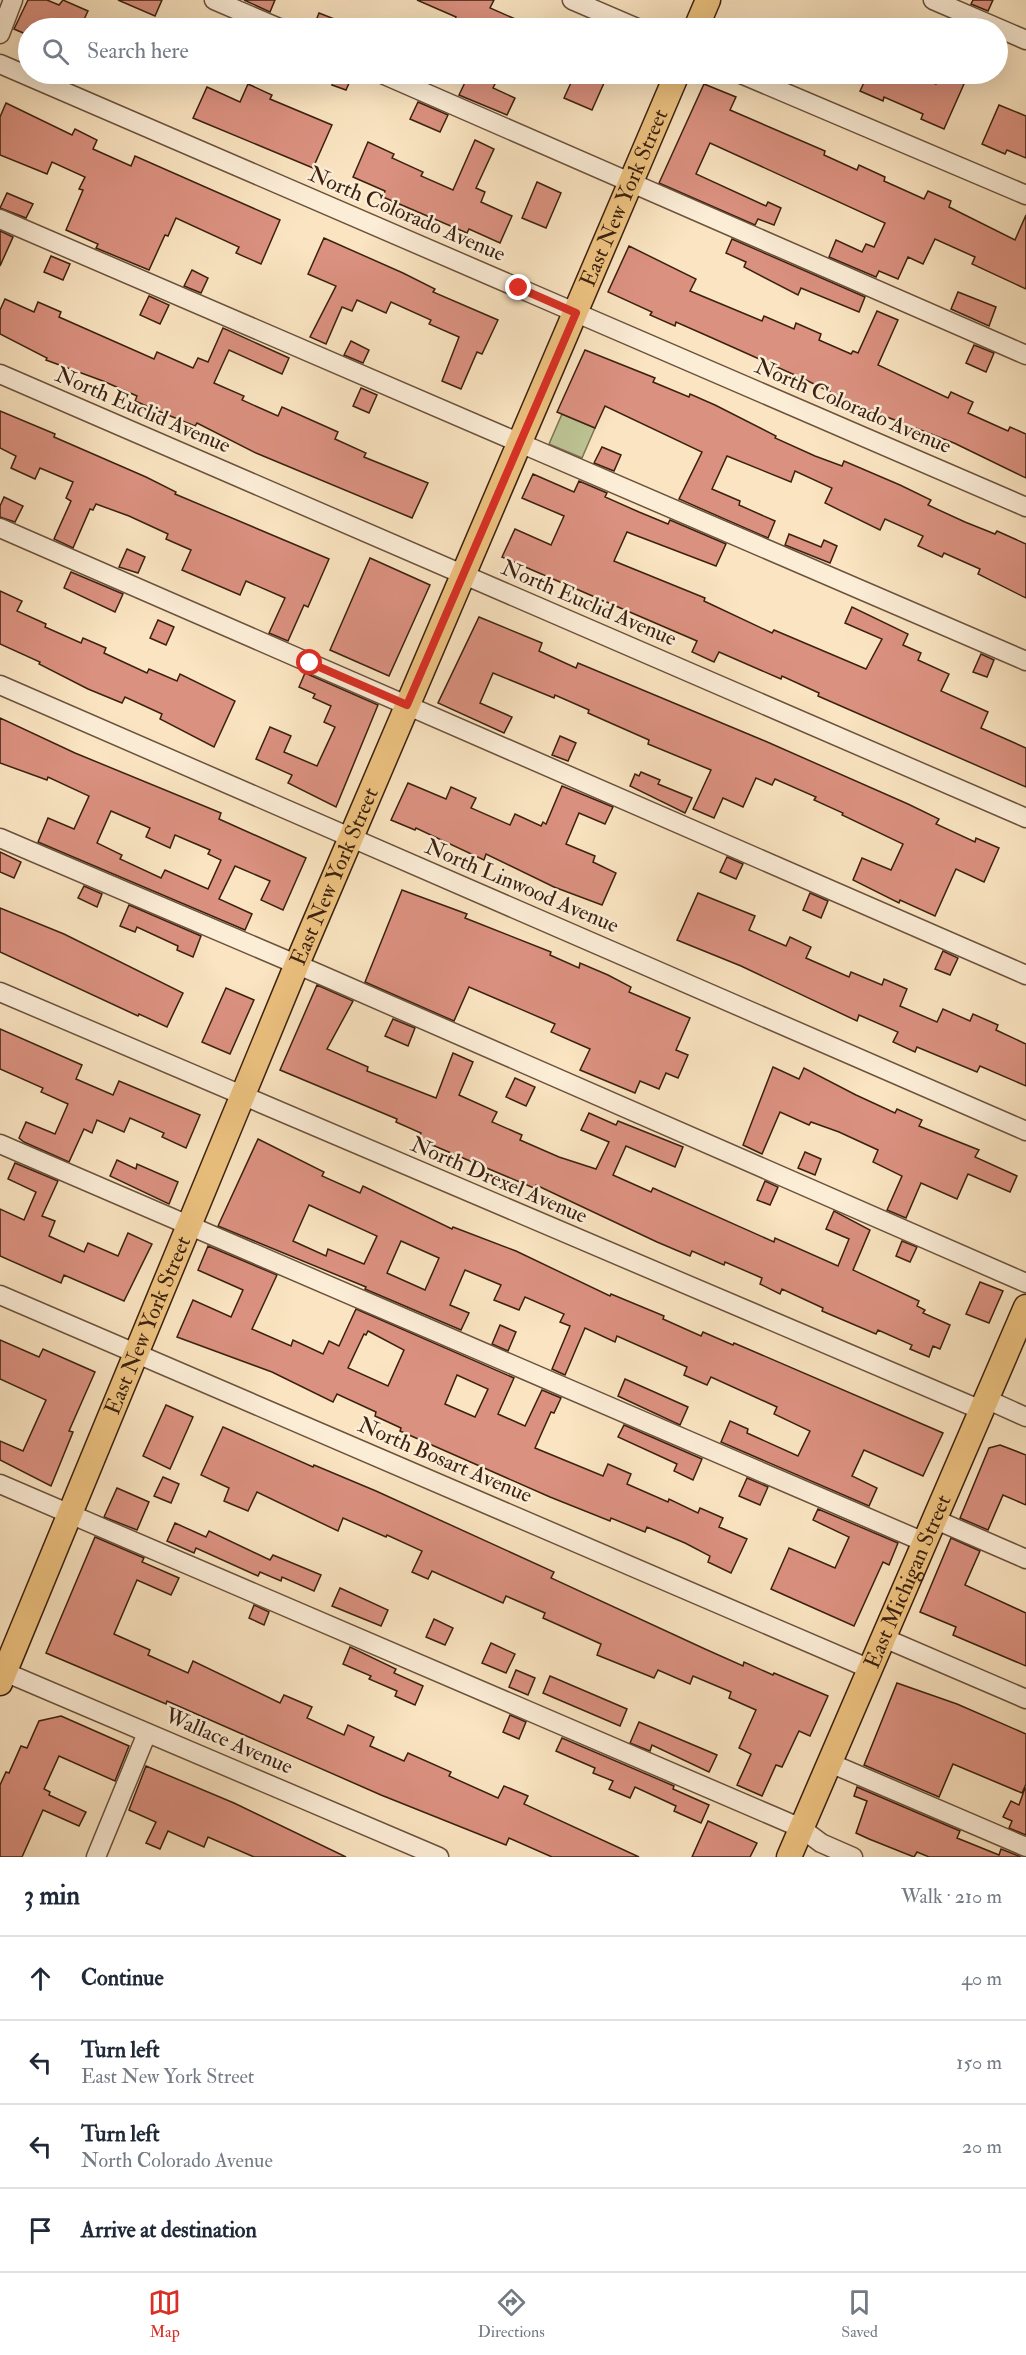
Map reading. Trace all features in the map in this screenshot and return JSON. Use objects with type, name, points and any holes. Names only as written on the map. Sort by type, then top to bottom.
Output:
[{"type":"main road","points":[[700,18],[708,0]]},
{"type":"main road","name":"East New York Street","points":[[2,1675],[297,964],[673,84]]},
{"type":"main road","name":"East Michigan Street","points":[[789,1857],[1026,1307]]},
{"type":"street","points":[[0,34],[13,0]]},
{"type":"street","points":[[214,0],[256,18]]},
{"type":"street","points":[[572,0],[614,18]]},
{"type":"street","points":[[933,0],[975,18]]},
{"type":"street","points":[[1008,32],[1026,40]]},
{"type":"street","name":"North Colorado Avenue","points":[[0,64],[18,72]]},
{"type":"street","name":"North Colorado Avenue","points":[[46,84],[1026,507]]},
{"type":"street","points":[[405,84],[1026,355]]},
{"type":"street","points":[[765,84],[1026,195]]},
{"type":"street","points":[[0,219],[1026,662]]},
{"type":"street","name":"North Euclid Avenue","points":[[0,374],[1026,818]]},
{"type":"street","points":[[0,528],[1026,975]]},
{"type":"street","name":"North Linwood Avenue","points":[[0,685],[1026,1131]]},
{"type":"street","points":[[0,838],[297,964],[1026,1283]]},
{"type":"street","name":"North Drexel Avenue","points":[[0,992],[242,1097],[983,1405],[1026,1417]]},
{"type":"street","points":[[0,1144],[188,1227],[924,1542]]},
{"type":"street","name":"North Bosart Avenue","points":[[0,1295],[870,1669]]},
{"type":"street","points":[[0,1484],[801,1828],[821,1843],[853,1857]]},
{"type":"street","points":[[934,1519],[1026,1559]]},
{"type":"street","points":[[884,1638],[1026,1699]]},
{"type":"street","name":"Wallace Avenue","points":[[2,1675],[147,1733],[438,1857]]},
{"type":"street","points":[[96,1857],[147,1733]]},
{"type":"street","points":[[830,1763],[1026,1847]]},
{"type":"green space","points":[[562,414],[595,428],[582,458],[549,444]]},
{"type":"building","points":[[28,0],[47,0],[59,5],[63,0],[88,11],[85,18],[19,18]]},
{"type":"building","points":[[118,0],[162,0],[155,16]]},
{"type":"building","points":[[244,0],[275,0],[270,12]]},
{"type":"building","points":[[417,0],[494,0],[490,8],[513,18],[456,18]]},
{"type":"building","points":[[973,0],[993,0],[988,11],[971,4]]},
{"type":"building","points":[[319,13],[332,18],[317,18]]},
{"type":"building","points":[[248,84],[272,95],[270,99],[332,125],[313,168],[193,118],[207,87],[240,102]]},
{"type":"building","points":[[332,84],[349,84],[346,90]]},
{"type":"building","points":[[464,84],[495,84],[493,88],[515,98],[507,115],[459,95]]},
{"type":"building","points":[[570,84],[604,84],[592,110],[564,98]]},
{"type":"building","points":[[704,84],[736,97],[730,110],[825,151],[824,155],[857,170],[859,165],[885,177],[884,181],[924,199],[928,191],[951,201],[949,207],[1015,240],[1026,215],[1026,289],[972,264],[975,257],[935,239],[923,264],[908,257],[898,279],[879,271],[876,277],[829,257],[836,240],[862,252],[866,244],[874,247],[885,223],[710,143],[696,174],[766,206],[768,202],[781,208],[774,225],[758,219],[755,225],[659,183]]},
{"type":"building","points":[[863,84],[964,84],[944,129],[921,119],[923,114],[884,97],[883,101],[860,91]]},
{"type":"building","points":[[418,102],[448,115],[440,132],[410,119]]},
{"type":"building","points":[[6,103],[72,135],[75,129],[97,140],[93,149],[131,166],[135,156],[280,220],[261,264],[236,253],[239,247],[176,218],[168,236],[165,235],[149,270],[96,248],[98,244],[66,230],[83,190],[79,189],[85,177],[52,162],[47,174],[0,155],[0,117]]},
{"type":"building","points":[[999,105],[1026,116],[1026,158],[1007,150],[1005,154],[982,144]]},
{"type":"building","points":[[475,140],[494,149],[476,188],[485,192],[481,202],[512,216],[500,243],[469,229],[467,233],[383,197],[385,191],[353,177],[368,142],[394,154],[392,158],[423,172],[421,176],[453,190]]},
{"type":"building","points":[[537,182],[561,193],[546,228],[522,218]]},
{"type":"building","points":[[7,193],[33,204],[26,218],[0,208]]},
{"type":"building","points":[[0,231],[13,237],[0,266]]},
{"type":"building","points":[[324,238],[403,273],[435,289],[433,292],[498,320],[482,354],[477,352],[461,389],[442,381],[459,337],[429,324],[431,320],[391,302],[386,313],[357,300],[352,311],[342,307],[326,344],[310,337],[336,286],[308,274]]},
{"type":"building","points":[[732,239],[865,297],[859,312],[801,288],[798,295],[744,267],[746,262],[726,253]]},
{"type":"building","points":[[629,246],[696,279],[690,291],[762,321],[764,316],[794,329],[796,323],[821,334],[819,340],[851,354],[853,351],[858,353],[877,311],[898,320],[878,365],[948,398],[951,392],[973,402],[968,413],[1008,431],[1010,427],[1026,434],[1026,478],[954,443],[833,396],[834,394],[806,380],[676,322],[675,326],[650,315],[652,312],[608,292]]},
{"type":"building","points":[[51,256],[70,264],[63,280],[44,272]]},
{"type":"building","points":[[192,270],[208,278],[201,293],[184,286]]},
{"type":"building","points":[[958,292],[996,307],[989,326],[951,309]]},
{"type":"building","points":[[149,296],[169,305],[160,324],[140,315]]},
{"type":"building","points":[[5,299],[34,312],[38,302],[61,312],[59,317],[154,359],[157,352],[193,368],[198,358],[208,362],[223,328],[289,358],[282,374],[229,350],[214,383],[244,396],[242,400],[278,416],[282,407],[338,432],[335,439],[366,453],[364,457],[428,483],[412,518],[256,453],[197,423],[195,426],[135,401],[137,396],[103,381],[46,360],[47,358],[0,334],[0,310]]},
{"type":"building","points":[[351,341],[369,350],[363,363],[344,355]]},
{"type":"building","points":[[974,345],[994,353],[986,372],[966,363]]},
{"type":"building","points":[[585,350],[655,378],[653,382],[715,405],[776,436],[775,438],[815,456],[842,466],[844,461],[900,485],[931,500],[928,505],[965,522],[995,534],[997,531],[1026,544],[1026,598],[978,574],[980,569],[944,553],[942,557],[918,546],[923,536],[885,519],[880,530],[825,503],[832,488],[795,471],[791,482],[727,456],[712,489],[740,501],[739,505],[775,521],[768,538],[679,499],[702,452],[605,406],[595,428],[557,412]]},
{"type":"building","points":[[361,388],[377,395],[369,413],[353,406]]},
{"type":"building","points":[[0,411],[146,477],[176,492],[175,494],[329,559],[308,607],[304,605],[288,641],[269,633],[285,598],[246,581],[240,595],[182,570],[191,550],[166,539],[168,534],[129,516],[96,504],[93,510],[90,509],[73,548],[54,539],[71,501],[66,498],[73,482],[40,468],[35,479],[11,468],[16,456],[0,448]]},
{"type":"building","points":[[602,447],[621,455],[614,471],[594,463]]},
{"type":"building","points":[[533,474],[574,492],[579,481],[607,493],[605,497],[639,512],[668,524],[670,520],[726,544],[716,566],[627,532],[614,561],[705,598],[704,601],[772,633],[774,630],[866,669],[882,639],[845,623],[852,607],[908,634],[903,645],[921,653],[918,660],[949,674],[941,691],[988,712],[981,728],[1026,748],[1026,787],[818,696],[819,693],[782,676],[781,679],[719,652],[714,662],[692,652],[697,641],[502,557],[515,529],[551,545],[564,516],[522,498]]},
{"type":"building","points":[[4,497],[23,506],[15,522],[0,517],[0,506]]},
{"type":"building","points":[[789,534],[821,547],[824,540],[837,546],[830,563],[785,545]]},
{"type":"building","points":[[127,549],[145,557],[138,573],[119,567]]},
{"type":"building","points":[[370,558],[430,585],[389,676],[330,650]]},
{"type":"building","points":[[71,572],[123,594],[115,612],[64,588]]},
{"type":"building","points":[[0,591],[22,601],[17,611],[46,624],[45,627],[81,643],[83,638],[106,648],[104,653],[147,673],[149,669],[177,681],[180,674],[235,701],[214,747],[160,719],[162,714],[125,697],[122,703],[88,689],[39,664],[40,662],[0,644]]},
{"type":"building","points":[[479,617],[542,643],[539,651],[576,668],[578,663],[765,741],[908,804],[939,819],[936,824],[975,842],[976,838],[999,848],[984,882],[956,869],[935,916],[900,900],[899,903],[853,880],[862,858],[891,870],[903,844],[814,800],[816,797],[775,779],[772,785],[756,778],[743,807],[723,798],[714,818],[693,809],[711,770],[648,744],[649,740],[588,713],[589,710],[555,695],[554,698],[493,673],[480,703],[512,717],[504,733],[438,703]]},
{"type":"building","points":[[158,620],[174,627],[166,645],[150,638]]},
{"type":"building","points":[[981,654],[994,660],[987,677],[973,672]]},
{"type":"building","points":[[305,673],[378,705],[336,807],[288,783],[292,775],[256,759],[270,727],[291,736],[284,752],[317,766],[335,727],[324,722],[331,706],[313,698],[315,694],[299,687]]},
{"type":"building","points":[[0,718],[75,753],[221,813],[219,819],[306,858],[283,910],[261,900],[270,881],[235,866],[219,899],[252,914],[245,930],[38,842],[48,818],[74,829],[89,796],[48,777],[47,780],[0,763]],"holes":[[[111,811],[150,828],[146,837],[170,848],[175,835],[210,850],[208,854],[221,860],[208,889],[165,870],[161,878],[120,859],[122,855],[97,843]]]},
{"type":"building","points":[[560,736],[576,743],[568,761],[552,755]]},
{"type":"building","points":[[641,772],[660,780],[658,784],[692,798],[685,813],[630,786],[635,774],[639,776]]},
{"type":"building","points":[[408,783],[446,799],[451,787],[476,798],[471,808],[510,825],[515,814],[541,826],[543,822],[546,824],[562,786],[613,807],[605,824],[579,813],[566,844],[595,856],[593,862],[616,873],[602,905],[554,887],[486,854],[484,860],[416,828],[415,830],[391,820]]},
{"type":"building","points":[[0,852],[21,862],[14,878],[0,872]]},
{"type":"building","points":[[727,857],[743,864],[736,879],[720,872]]},
{"type":"building","points":[[84,886],[102,894],[97,907],[78,898]]},
{"type":"building","points":[[402,890],[467,914],[465,918],[551,952],[550,955],[579,968],[580,963],[608,975],[631,987],[629,992],[690,1018],[676,1050],[688,1055],[678,1078],[666,1073],[659,1089],[640,1081],[635,1093],[580,1070],[590,1049],[551,1032],[555,1024],[469,987],[454,1021],[365,982]]},
{"type":"building","points":[[698,893],[755,916],[749,930],[786,946],[790,937],[811,947],[806,958],[849,977],[851,972],[882,985],[884,979],[907,989],[900,1006],[937,1022],[943,1009],[970,1021],[973,1014],[998,1025],[996,1030],[1026,1044],[1026,1086],[980,1066],[977,1072],[917,1047],[915,1052],[893,1042],[898,1032],[859,1015],[857,1021],[741,966],[677,940]]},
{"type":"building","points":[[810,893],[828,901],[821,918],[803,910]]},
{"type":"building","points":[[129,905],[201,936],[193,957],[177,950],[178,946],[137,927],[135,932],[120,926]]},
{"type":"building","points":[[0,908],[64,934],[183,993],[167,1027],[139,1014],[138,1016],[0,952]]},
{"type":"building","points":[[943,951],[958,958],[950,975],[935,969]]},
{"type":"building","points":[[317,985],[353,1001],[327,1049],[368,1067],[367,1071],[436,1098],[453,1053],[473,1062],[459,1095],[497,1112],[492,1122],[522,1135],[520,1140],[559,1157],[596,1169],[609,1142],[581,1130],[589,1113],[616,1125],[618,1121],[683,1147],[675,1167],[626,1146],[613,1175],[651,1192],[653,1188],[774,1242],[775,1238],[838,1266],[849,1239],[826,1229],[834,1211],[870,1230],[853,1270],[919,1301],[917,1306],[925,1310],[923,1313],[950,1325],[940,1349],[933,1346],[929,1357],[910,1349],[912,1345],[878,1330],[876,1334],[822,1311],[823,1308],[782,1289],[780,1294],[760,1284],[762,1278],[725,1262],[724,1265],[692,1251],[690,1256],[536,1185],[534,1188],[418,1139],[421,1133],[396,1122],[397,1119],[280,1070]]},
{"type":"building","points":[[226,988],[254,1000],[230,1054],[202,1042]]},
{"type":"building","points":[[393,1019],[415,1028],[408,1046],[385,1036]]},
{"type":"building","points":[[0,1029],[82,1065],[76,1079],[113,1095],[119,1081],[200,1115],[186,1148],[162,1137],[164,1133],[130,1118],[124,1132],[97,1120],[92,1133],[84,1129],[69,1162],[24,1142],[19,1138],[26,1122],[55,1134],[68,1104],[41,1092],[43,1088],[0,1069]]},
{"type":"building","points":[[773,1067],[799,1079],[804,1068],[895,1113],[897,1109],[922,1120],[919,1126],[979,1150],[975,1157],[1017,1176],[1010,1192],[968,1174],[957,1199],[921,1183],[906,1218],[887,1210],[902,1176],[873,1162],[878,1150],[839,1132],[811,1122],[809,1125],[780,1112],[762,1154],[743,1145]]},
{"type":"building","points":[[515,1078],[535,1087],[526,1106],[506,1097]]},
{"type":"building","points":[[258,1139],[324,1172],[322,1176],[360,1193],[363,1186],[452,1229],[453,1227],[516,1251],[610,1296],[611,1294],[664,1316],[663,1319],[701,1336],[703,1332],[733,1345],[734,1343],[943,1433],[923,1476],[864,1450],[852,1476],[877,1488],[869,1506],[721,1442],[730,1421],[748,1429],[747,1433],[798,1456],[810,1431],[774,1414],[777,1407],[711,1377],[707,1385],[684,1375],[687,1367],[617,1336],[615,1342],[585,1328],[565,1375],[552,1369],[570,1326],[560,1322],[564,1314],[525,1297],[519,1310],[494,1300],[501,1285],[465,1270],[450,1305],[469,1313],[461,1330],[365,1289],[366,1287],[218,1226]],"holes":[[[309,1205],[377,1236],[364,1264],[328,1249],[326,1256],[293,1241]],[[401,1241],[439,1258],[425,1290],[387,1273]]]},
{"type":"building","points":[[805,1152],[821,1159],[815,1175],[798,1168]]},
{"type":"building","points":[[117,1160],[136,1169],[137,1164],[178,1182],[169,1204],[110,1176]]},
{"type":"building","points":[[15,1163],[58,1181],[42,1216],[55,1221],[49,1236],[84,1252],[88,1243],[118,1256],[128,1233],[152,1244],[124,1301],[64,1275],[61,1283],[0,1256],[0,1209],[24,1220],[36,1192],[8,1179]]},
{"type":"building","points":[[765,1181],[778,1187],[770,1205],[757,1200]]},
{"type":"building","points":[[902,1241],[917,1247],[910,1262],[896,1256]]},
{"type":"building","points":[[208,1246],[277,1275],[252,1329],[291,1346],[293,1340],[323,1354],[329,1341],[339,1346],[356,1309],[514,1378],[498,1414],[525,1426],[542,1390],[561,1398],[554,1413],[551,1412],[535,1448],[603,1476],[608,1464],[631,1474],[627,1484],[668,1502],[669,1499],[698,1513],[700,1508],[723,1518],[719,1527],[747,1539],[731,1573],[708,1562],[710,1556],[685,1543],[647,1527],[645,1532],[611,1518],[610,1521],[550,1497],[400,1431],[401,1428],[375,1416],[376,1412],[337,1394],[333,1402],[272,1372],[177,1337],[193,1300],[231,1317],[243,1290],[198,1270]],"holes":[[[368,1331],[404,1350],[388,1386],[348,1368],[364,1334],[366,1335]],[[457,1375],[488,1389],[475,1417],[445,1404]]]},
{"type":"building","points":[[980,1282],[1003,1291],[989,1323],[966,1314]]},
{"type":"building","points":[[500,1325],[516,1332],[508,1351],[492,1344]]},
{"type":"building","points":[[0,1340],[39,1357],[43,1349],[95,1372],[69,1431],[73,1432],[51,1486],[0,1460],[0,1441],[23,1451],[46,1400],[0,1379]]},
{"type":"building","points":[[625,1379],[688,1407],[680,1425],[618,1396]]},
{"type":"building","points":[[166,1405],[193,1417],[170,1469],[143,1456]]},
{"type":"building","points":[[624,1425],[702,1459],[693,1480],[674,1471],[677,1464],[618,1437]]},
{"type":"building","points":[[223,1427],[313,1467],[314,1465],[376,1491],[554,1572],[551,1578],[743,1666],[744,1662],[828,1696],[810,1736],[799,1731],[782,1767],[776,1765],[762,1796],[737,1785],[751,1754],[739,1748],[756,1710],[729,1698],[731,1692],[693,1676],[690,1684],[658,1670],[654,1678],[597,1655],[601,1644],[543,1618],[545,1613],[506,1596],[503,1603],[432,1571],[428,1579],[412,1572],[422,1551],[343,1518],[338,1531],[257,1492],[248,1511],[224,1501],[229,1488],[201,1475]]},
{"type":"building","points":[[1000,1445],[1026,1455],[1026,1505],[1003,1495],[988,1530],[960,1518],[989,1448]]},
{"type":"building","points":[[163,1477],[179,1484],[171,1503],[154,1496]]},
{"type":"building","points":[[747,1478],[768,1487],[760,1505],[739,1496]]},
{"type":"building","points":[[117,1488],[149,1502],[137,1530],[104,1517]]},
{"type":"building","points":[[818,1509],[898,1543],[889,1565],[883,1562],[854,1626],[771,1589],[789,1548],[835,1568],[849,1537],[813,1520]]},
{"type":"building","points":[[175,1523],[206,1537],[209,1531],[270,1560],[273,1555],[321,1575],[314,1591],[282,1577],[281,1581],[260,1572],[258,1576],[196,1548],[194,1553],[167,1541]]},
{"type":"building","points":[[95,1537],[144,1558],[142,1562],[179,1578],[171,1595],[137,1580],[114,1634],[150,1650],[148,1655],[188,1673],[193,1661],[280,1703],[284,1695],[312,1707],[307,1718],[344,1735],[348,1725],[374,1737],[370,1746],[404,1761],[408,1753],[451,1772],[449,1776],[498,1798],[504,1786],[528,1796],[524,1804],[639,1857],[552,1857],[509,1838],[506,1845],[381,1795],[167,1701],[166,1704],[46,1653]]},
{"type":"building","points":[[951,1538],[980,1551],[965,1585],[1026,1613],[1026,1666],[953,1635],[956,1627],[920,1612]]},
{"type":"building","points":[[340,1588],[388,1610],[381,1626],[332,1606]]},
{"type":"building","points":[[254,1605],[269,1612],[264,1625],[249,1618]]},
{"type":"building","points":[[434,1619],[453,1628],[445,1645],[426,1637]]},
{"type":"building","points":[[491,1643],[515,1654],[506,1673],[482,1663]]},
{"type":"building","points":[[350,1647],[396,1669],[394,1673],[423,1686],[415,1705],[395,1696],[397,1691],[369,1679],[371,1676],[343,1664]]},
{"type":"building","points":[[516,1670],[535,1678],[528,1695],[509,1687]]},
{"type":"building","points":[[550,1676],[627,1709],[620,1726],[543,1693]]},
{"type":"building","points":[[897,1683],[957,1704],[1026,1734],[1026,1784],[1022,1793],[953,1764],[939,1797],[864,1765]]},
{"type":"building","points":[[510,1715],[526,1722],[519,1739],[503,1732]]},
{"type":"building","points":[[61,1716],[129,1746],[115,1781],[59,1756],[44,1789],[50,1792],[49,1795],[86,1812],[79,1826],[43,1810],[22,1857],[0,1857],[0,1785],[6,1772],[9,1773],[21,1746],[27,1748],[39,1721]]},
{"type":"building","points":[[639,1722],[717,1755],[709,1772],[652,1745],[650,1751],[630,1743]]},
{"type":"building","points":[[562,1738],[674,1786],[673,1789],[709,1805],[701,1823],[674,1811],[676,1806],[635,1787],[630,1798],[609,1789],[613,1781],[593,1773],[595,1768],[556,1751]]},
{"type":"building","points":[[146,1766],[234,1803],[346,1857],[254,1857],[208,1837],[204,1847],[168,1831],[160,1849],[146,1843],[156,1822],[129,1810]]},
{"type":"building","points":[[857,1787],[960,1831],[957,1838],[999,1855],[1001,1849],[1021,1857],[929,1857],[917,1852],[914,1857],[869,1839],[856,1833],[867,1801],[854,1796]]},
{"type":"building","points":[[1025,1788],[1026,1835],[1009,1828],[1012,1821],[1003,1817],[1011,1801],[1019,1805]]},
{"type":"building","points":[[708,1821],[757,1843],[750,1857],[692,1857]]},
{"type":"route","points":[[310,663],[407,705],[576,313],[519,288]]}]
